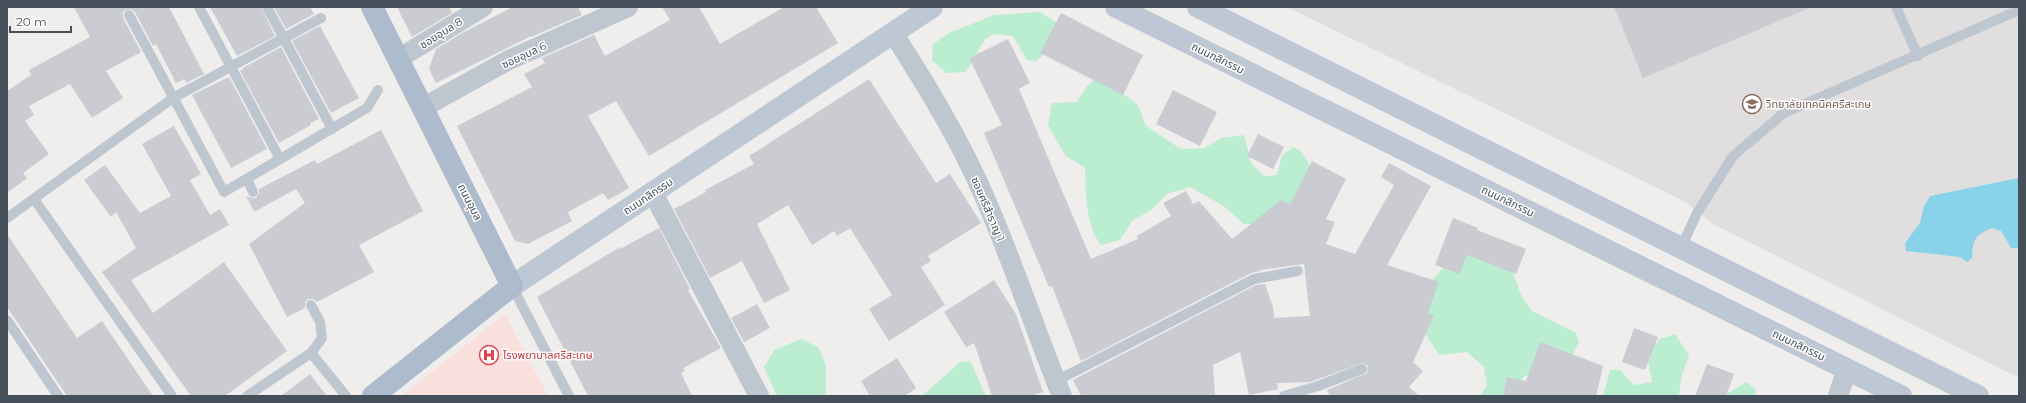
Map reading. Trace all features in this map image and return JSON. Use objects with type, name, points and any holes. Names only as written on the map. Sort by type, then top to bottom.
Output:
[{"type":"main road","name":"ถนนอุบล","points":[[372,7],[512,286]]},
{"type":"main road","name":"ถนนกสิกรรม","points":[[373,396],[512,286],[932,7]]},
{"type":"main road","name":"ถนนกสิกรรม","points":[[1116,7],[1900,396]]},
{"type":"main road","points":[[1198,7],[1978,396]]},
{"type":"street","name":"ซอยอุบล 8","points":[[398,59],[484,7]]},
{"type":"street","name":"ซอยอุบล 6","points":[[422,108],[509,60],[628,7]]},
{"type":"street","name":"ซอยศรีสำราญ 1","points":[[893,33],[929,91],[957,141],[985,198],[1059,388]]},
{"type":"street","points":[[653,192],[759,396]]},
{"type":"street","points":[[1838,396],[1847,369]]},
{"type":"lane","points":[[199,7],[280,159]]},
{"type":"lane","points":[[267,7],[332,129]]},
{"type":"lane","points":[[1896,7],[1918,56]]},
{"type":"lane","points":[[1681,248],[1696,213],[1733,156],[1784,113],[1918,56],[2019,10]]},
{"type":"lane","points":[[129,15],[224,192],[367,108],[378,90]]},
{"type":"lane","points":[[7,218],[173,98],[321,18]]},
{"type":"lane","points":[[247,179],[254,192]]},
{"type":"lane","points":[[34,199],[172,396]]},
{"type":"lane","points":[[1059,388],[1254,279],[1298,271]]},
{"type":"lane","name":"ถนนอุบล","points":[[512,286],[569,396]]},
{"type":"lane","points":[[246,396],[311,352],[322,338],[320,322],[311,305]]},
{"type":"lane","points":[[7,320],[58,396]]},
{"type":"lane","points":[[311,352],[346,396]]},
{"type":"lane","points":[[1284,396],[1318,386],[1362,368]]},
{"type":"shaded area","name":"วิทยาลัยเทคนิคศรีสะเกษ","points":[[1287,7],[2019,7],[2019,378],[1713,224],[1684,201]]},
{"type":"shaded area","name":"โรงพยาบาลศรีสะเกษ","points":[[505,314],[548,396],[401,396]]},
{"type":"green space","points":[[1040,12],[1056,22],[1057,42],[1036,61],[1027,60],[1013,36],[994,34],[985,39],[966,72],[947,73],[932,61],[933,44],[949,33],[994,15]]},
{"type":"green space","points":[[1099,75],[1138,105],[1146,126],[1181,149],[1204,148],[1222,138],[1244,135],[1251,163],[1264,176],[1277,175],[1282,155],[1294,147],[1302,152],[1312,169],[1297,207],[1264,224],[1244,224],[1222,205],[1190,187],[1167,194],[1151,210],[1132,221],[1120,240],[1101,245],[1096,237],[1089,218],[1086,197],[1085,168],[1065,155],[1048,125],[1052,103],[1077,102],[1087,86]]},
{"type":"green space","points":[[1470,244],[1511,267],[1521,295],[1532,311],[1576,333],[1579,342],[1570,359],[1554,369],[1525,376],[1502,396],[1479,396],[1487,386],[1484,367],[1467,352],[1439,355],[1418,322],[1429,284],[1454,255]]},
{"type":"green space","points":[[1675,334],[1689,355],[1681,378],[1679,396],[1603,396],[1610,370],[1620,370],[1634,385],[1652,382],[1647,355],[1660,339]]},
{"type":"green space","points":[[801,339],[818,347],[826,365],[826,396],[777,396],[764,367],[774,350]]},
{"type":"green space","points":[[970,361],[986,396],[922,396],[960,362]]},
{"type":"green space","points":[[1747,382],[1756,390],[1755,396],[1723,396]]},
{"type":"water","points":[[2019,178],[2019,248],[2011,248],[2001,231],[1992,228],[1978,236],[1974,242],[1972,258],[1967,262],[1960,257],[1906,251],[1905,243],[1920,223],[1924,206],[1930,196]]},
{"type":"building","points":[[74,7],[169,7],[204,74],[186,83],[184,79],[176,83],[156,44],[153,46],[135,12],[130,9],[126,10],[123,12],[123,18],[141,52],[106,71],[123,98],[92,118],[70,84],[29,106],[34,115],[25,121],[49,154],[23,173],[27,178],[7,193],[7,91],[31,75],[29,70],[90,37]]},
{"type":"building","points":[[210,7],[261,7],[275,36],[237,56]]},
{"type":"building","points":[[274,7],[310,7],[314,14],[286,29]]},
{"type":"building","points":[[397,7],[449,7],[452,13],[412,37]]},
{"type":"building","points":[[513,7],[578,7],[582,15],[531,36],[436,83],[429,69],[436,49],[462,33]]},
{"type":"building","points":[[662,7],[699,7],[720,44],[784,7],[816,7],[838,43],[649,156],[616,101],[588,116],[629,188],[608,200],[603,193],[568,212],[572,221],[528,244],[515,241],[457,126],[532,87],[524,74],[545,63],[542,58],[594,35],[605,56],[670,20]]},
{"type":"building","points":[[1614,7],[1812,7],[1643,78]]},
{"type":"building","points":[[1061,13],[1143,55],[1123,95],[1040,53]]},
{"type":"building","points":[[320,26],[359,98],[331,113],[292,41]]},
{"type":"building","points":[[1008,39],[1030,83],[1019,89],[1091,259],[1138,239],[1137,236],[1171,216],[1163,203],[1186,191],[1193,204],[1199,201],[1232,239],[1281,200],[1290,204],[1312,161],[1346,179],[1326,219],[1335,222],[1326,244],[1355,254],[1394,185],[1381,177],[1389,163],[1431,186],[1387,265],[1439,282],[1428,313],[1434,316],[1413,362],[1423,371],[1409,387],[1419,396],[1330,396],[1327,390],[1367,373],[1368,366],[1363,363],[1310,382],[1277,383],[1278,389],[1249,395],[1240,352],[1213,365],[1215,395],[1081,396],[1073,380],[1256,285],[1265,284],[1273,307],[1274,318],[1310,316],[1304,264],[1260,270],[1251,273],[1081,361],[1052,286],[1049,287],[984,133],[1002,125],[969,58]]},
{"type":"building","points":[[281,47],[319,119],[310,123],[311,125],[279,143],[240,71]]},
{"type":"building","points":[[229,77],[267,149],[231,168],[192,95]]},
{"type":"building","points":[[869,79],[936,183],[950,174],[981,223],[928,256],[931,261],[921,267],[945,305],[889,341],[869,309],[892,295],[850,228],[837,236],[834,231],[812,245],[788,205],[757,224],[790,290],[764,303],[742,261],[710,278],[674,209],[706,192],[705,190],[754,164],[749,156]]},
{"type":"building","points":[[1173,90],[1217,112],[1200,146],[1156,124]]},
{"type":"building","points":[[174,126],[201,174],[190,180],[210,215],[220,209],[229,225],[131,280],[153,313],[224,262],[287,351],[225,396],[191,396],[102,272],[136,248],[116,212],[111,217],[84,180],[105,165],[140,213],[171,196],[142,144]]},
{"type":"building","points":[[381,130],[423,211],[359,245],[374,272],[317,302],[314,299],[308,299],[305,302],[305,308],[287,317],[249,244],[305,203],[296,189],[254,212],[246,196],[256,198],[259,193],[259,189],[315,160],[317,164]]},
{"type":"building","points":[[1258,134],[1284,147],[1273,169],[1247,156]]},
{"type":"building","points":[[1453,218],[1478,228],[1477,230],[1526,249],[1516,274],[1467,255],[1460,274],[1435,265]]},
{"type":"building","points":[[659,228],[690,289],[688,290],[721,348],[683,368],[685,371],[681,373],[692,396],[588,396],[537,297],[620,247],[620,249]]},
{"type":"building","points":[[7,234],[77,338],[102,321],[153,396],[67,396],[7,307]]},
{"type":"building","points":[[994,280],[1016,314],[1043,392],[1030,396],[992,396],[974,343],[966,347],[944,312]]},
{"type":"building","points":[[757,304],[770,328],[744,342],[731,318]]},
{"type":"building","points":[[1634,328],[1658,337],[1645,370],[1622,362]]},
{"type":"building","points":[[1540,342],[1603,366],[1596,396],[1503,396],[1507,377],[1526,381]]},
{"type":"building","points":[[897,358],[916,388],[905,396],[870,396],[861,381]]},
{"type":"building","points":[[1707,364],[1734,374],[1726,396],[1695,396]]},
{"type":"building","points":[[310,374],[327,396],[281,396]]},
{"type":"place","name":"วิทยาลัยเทคนิคศรีสะเกษ","points":[[1752,104]]},
{"type":"place","name":"โรงพยาบาลศรีสะเกษ","points":[[489,355]]}]
